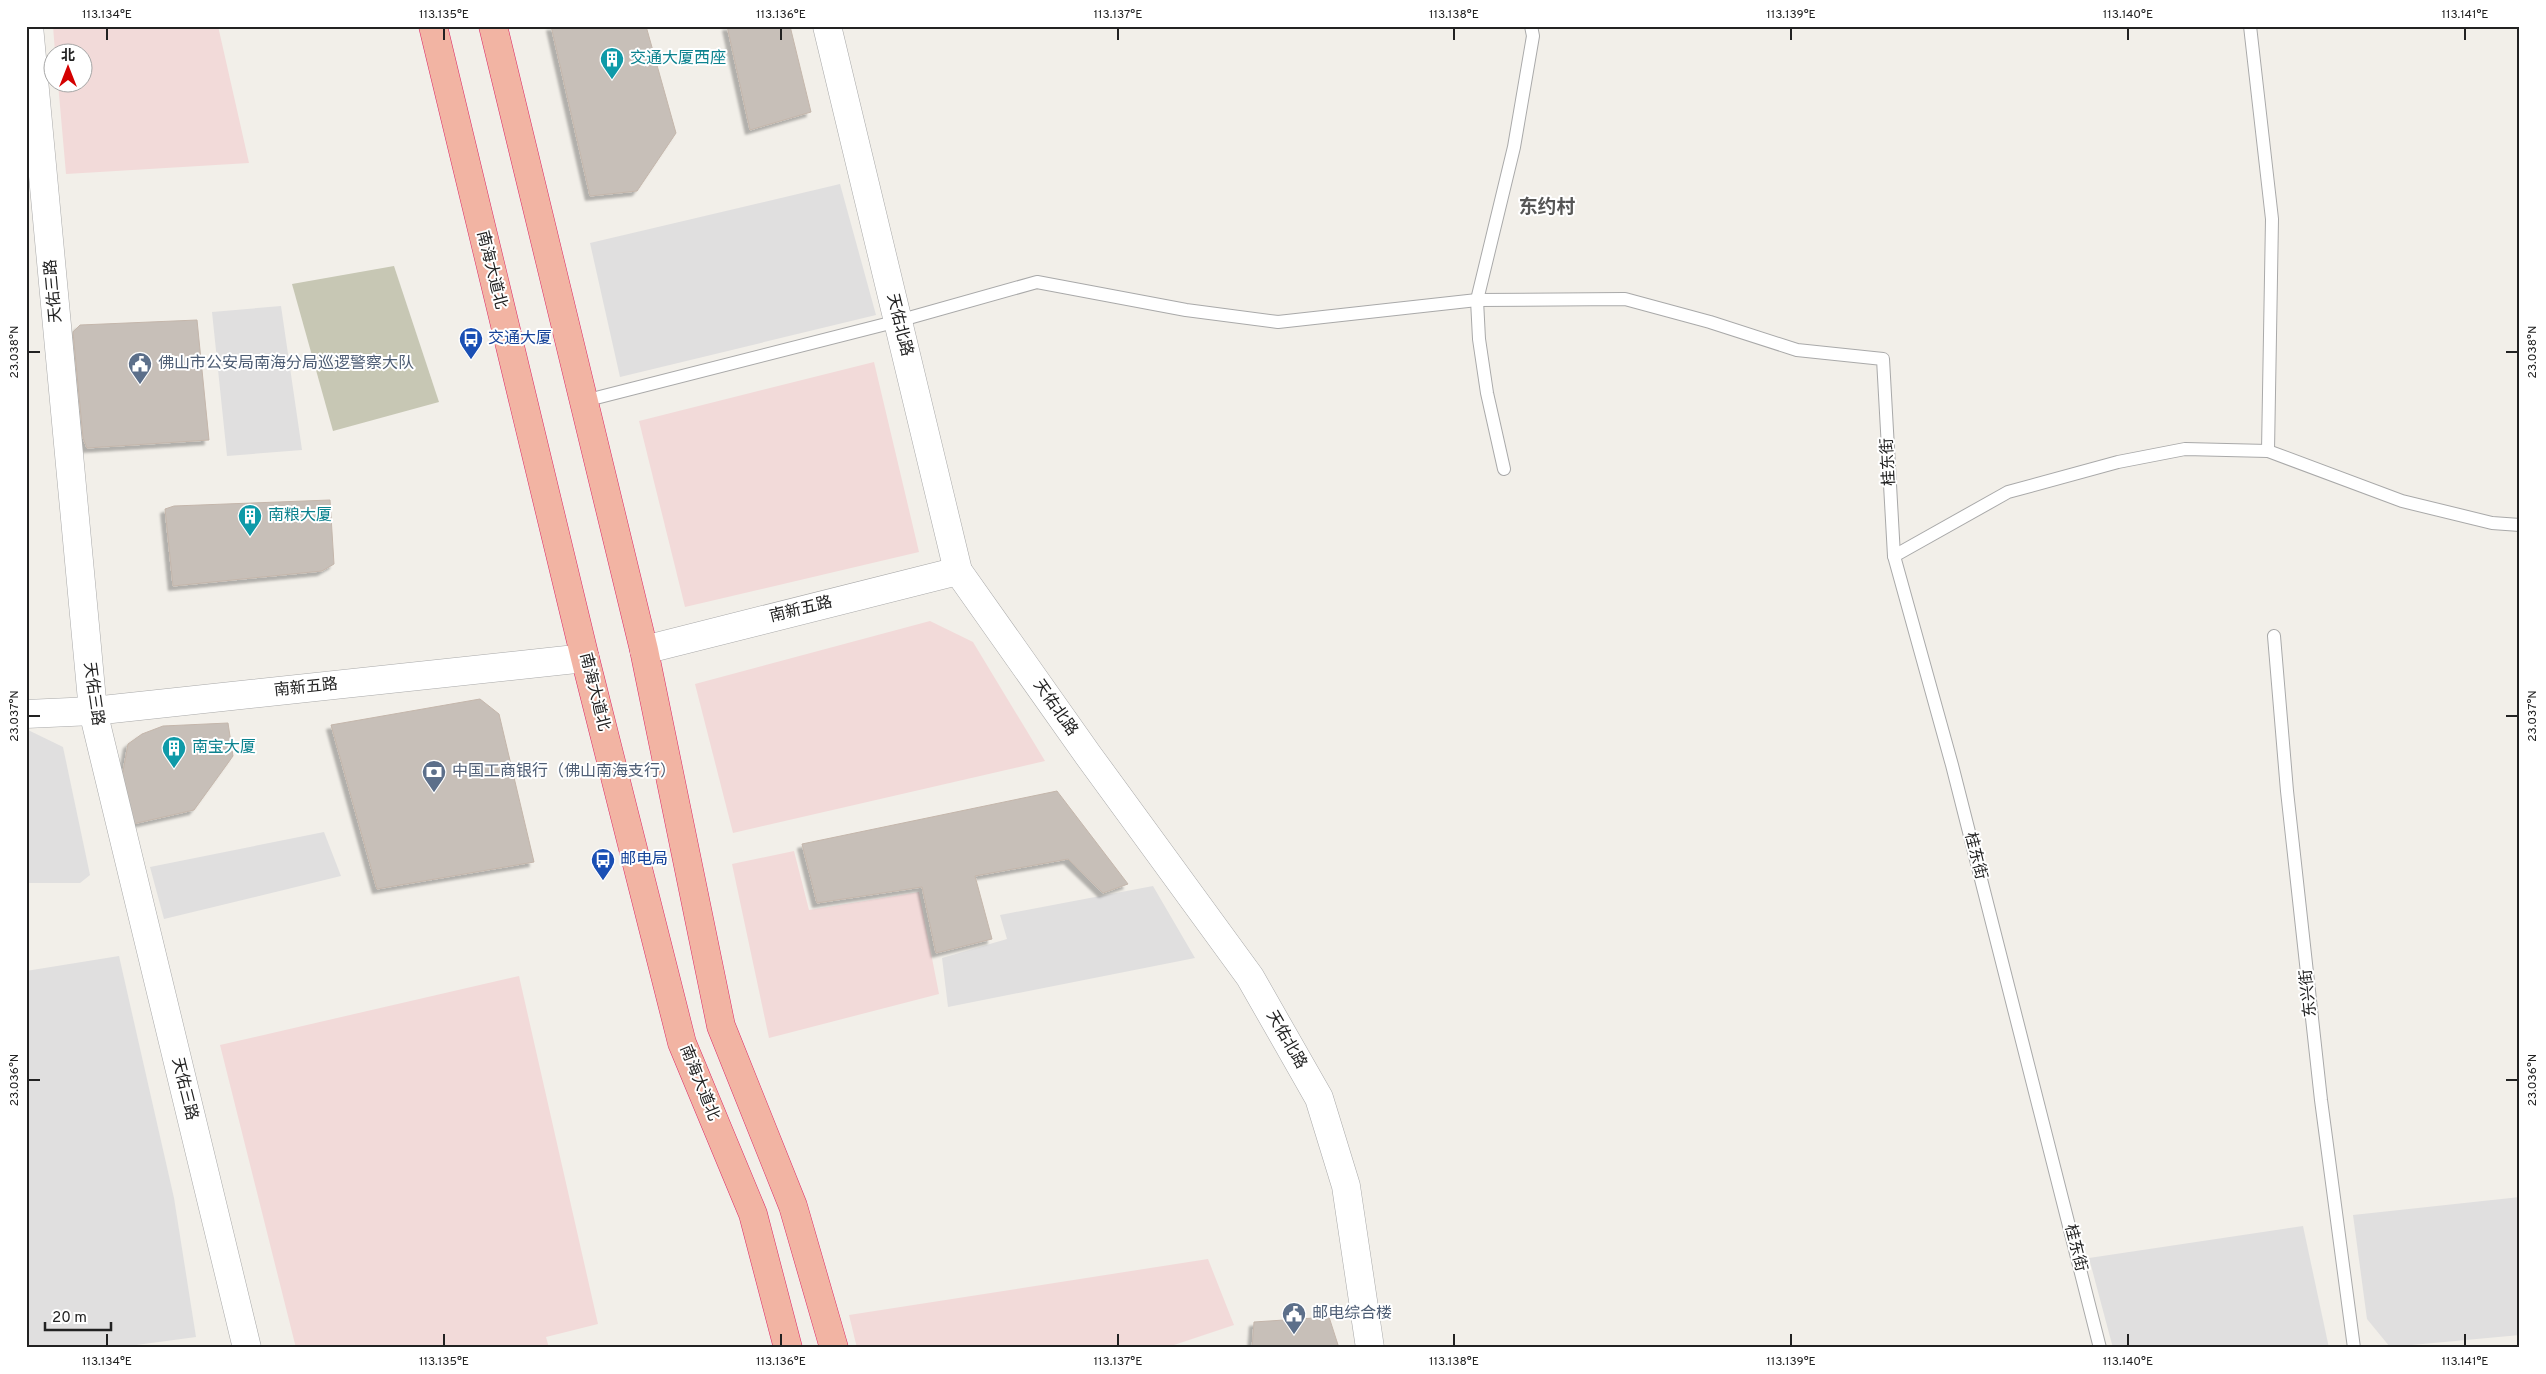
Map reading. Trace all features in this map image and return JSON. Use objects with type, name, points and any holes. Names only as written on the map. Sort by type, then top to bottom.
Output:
[{"type":"highway","name":"南海大道北","points":[[433,26],[585,658],[682,1043],[753,1214],[788,1348]]},
{"type":"highway","points":[[493,26],[644,650],[720,1026],[793,1206],[834,1348]]},
{"type":"street","name":"天佑三路","points":[[29,26],[93,711],[247,1348]]},
{"type":"street","name":"天佑北路","points":[[827,26],[958,571],[1250,977],[1319,1098],[1346,1186],[1370,1348]]},
{"type":"street","name":"南新五路","points":[[644,650],[958,571]]},
{"type":"street","name":"南新五路","points":[[26,714],[93,711],[585,658]]},
{"type":"lane","points":[[1504,469],[1487,393],[1479,339],[1477,300],[1514,147],[1533,36],[1531,26]]},
{"type":"lane","points":[[2250,26],[2272,219],[2268,451]]},
{"type":"lane","points":[[584,401],[898,321],[1037,282],[1186,310],[1278,322],[1477,300]]},
{"type":"lane","name":"桂东街","points":[[1477,300],[1625,299],[1710,322],[1796,350],[1884,359],[1894,556],[1954,774],[2100,1348]]},
{"type":"lane","points":[[1894,556],[2008,492],[2118,462],[2185,449],[2268,451],[2402,501],[2492,523],[2520,525]]},
{"type":"lane","name":"东兴街","points":[[2274,636],[2320,1100],[2354,1348]]},
{"type":"shaded area","points":[[53,26],[218,26],[249,163],[66,174],[59,92],[92,92],[92,42],[54,42]]},
{"type":"shaded area","points":[[840,184],[876,315],[620,377],[590,243]]},
{"type":"shaded area","points":[[394,266],[439,402],[333,431],[292,284]]},
{"type":"shaded area","points":[[281,306],[302,450],[227,456],[212,312]]},
{"type":"shaded area","points":[[874,362],[919,552],[685,607],[639,421]]},
{"type":"shaded area","points":[[930,621],[973,642],[1045,761],[733,833],[695,684]]},
{"type":"shaded area","points":[[26,729],[63,747],[90,875],[80,883],[26,883]]},
{"type":"shaded area","points":[[324,832],[341,876],[164,919],[150,867]]},
{"type":"shaded area","points":[[794,851],[809,910],[919,892],[939,994],[769,1038],[732,864]]},
{"type":"shaded area","points":[[1153,886],[1195,958],[948,1007],[942,958],[1007,939],[1000,915]]},
{"type":"shaded area","points":[[119,956],[174,1198],[196,1337],[114,1348],[26,1348],[26,971]]},
{"type":"shaded area","points":[[519,976],[598,1324],[546,1337],[549,1348],[296,1348],[220,1045]]},
{"type":"shaded area","points":[[2520,1197],[2520,1335],[2390,1347],[2367,1319],[2353,1215]]},
{"type":"shaded area","points":[[2303,1226],[2329,1348],[2113,1348],[2089,1258]]},
{"type":"shaded area","points":[[1208,1259],[1234,1325],[1165,1348],[857,1348],[849,1315]]},
{"type":"building","name":"交通大厦西座","points":[[551,26],[646,26],[676,133],[637,191],[590,196]]},
{"type":"building","points":[[727,26],[790,26],[811,112],[750,130]]},
{"type":"building","name":"佛山市公安局南海分局巡逻警察大队","points":[[197,320],[209,440],[87,448],[83,438],[73,332],[80,325]]},
{"type":"building","name":"南粮大厦","points":[[330,500],[334,564],[322,571],[173,586],[165,509],[174,506]]},
{"type":"building","name":"中国工商银行（佛山南海支行）","points":[[480,699],[499,714],[534,862],[377,889],[331,725]]},
{"type":"building","name":"南宝大厦","points":[[228,723],[233,756],[194,810],[133,824],[121,782],[128,744],[142,734],[163,726]]},
{"type":"building","points":[[1057,791],[1128,884],[1103,893],[1068,859],[975,876],[992,939],[936,953],[922,887],[817,903],[802,844]]},
{"type":"building","name":"邮电综合楼","points":[[1329,1317],[1339,1348],[1252,1348],[1254,1322]]},
{"type":"place","name":"交通大厦西座","points":[[612,80]]},
{"type":"place","name":"交通大厦","points":[[471,360]]},
{"type":"place","name":"佛山市公安局南海分局巡逻警察大队","points":[[140,385]]},
{"type":"place","name":"南粮大厦","points":[[250,537]]},
{"type":"place","name":"南宝大厦","points":[[174,769]]},
{"type":"place","name":"中国工商银行（佛山南海支行）","points":[[434,793]]},
{"type":"place","name":"邮电局","points":[[603,881]]},
{"type":"place","name":"邮电综合楼","points":[[1294,1335]]},
{"type":"district","name":"东约村","points":[[1547,208]]}]
